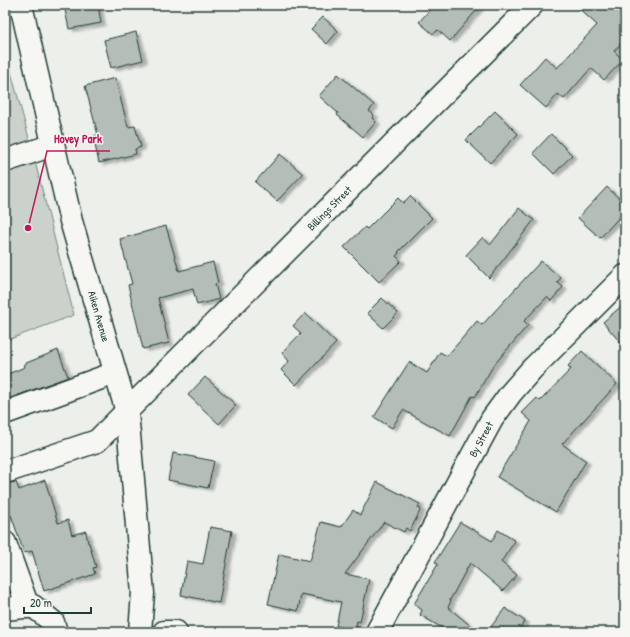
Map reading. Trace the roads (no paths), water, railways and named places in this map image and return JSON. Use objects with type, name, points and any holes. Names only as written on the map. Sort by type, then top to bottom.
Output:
[{"type":"street","name":"Aiken Avenue","points":[[21,5],[71,221],[127,412],[143,593],[140,632]]},
{"type":"street","name":"Billings Street","points":[[5,472],[97,441],[532,5]]},
{"type":"street","points":[[5,161],[53,145]]},
{"type":"street","name":"By Street","points":[[378,632],[492,419],[511,392],[532,369],[625,276]]},
{"type":"street","points":[[5,413],[115,373]]},
{"type":"street","points":[[5,542],[28,607]]},
{"type":"street","points":[[5,609],[33,606],[53,622],[56,632]]},
{"type":"street","points":[[164,632],[176,632]]},
{"type":"place","name":"Hovey Park","points":[[28,228]]}]
